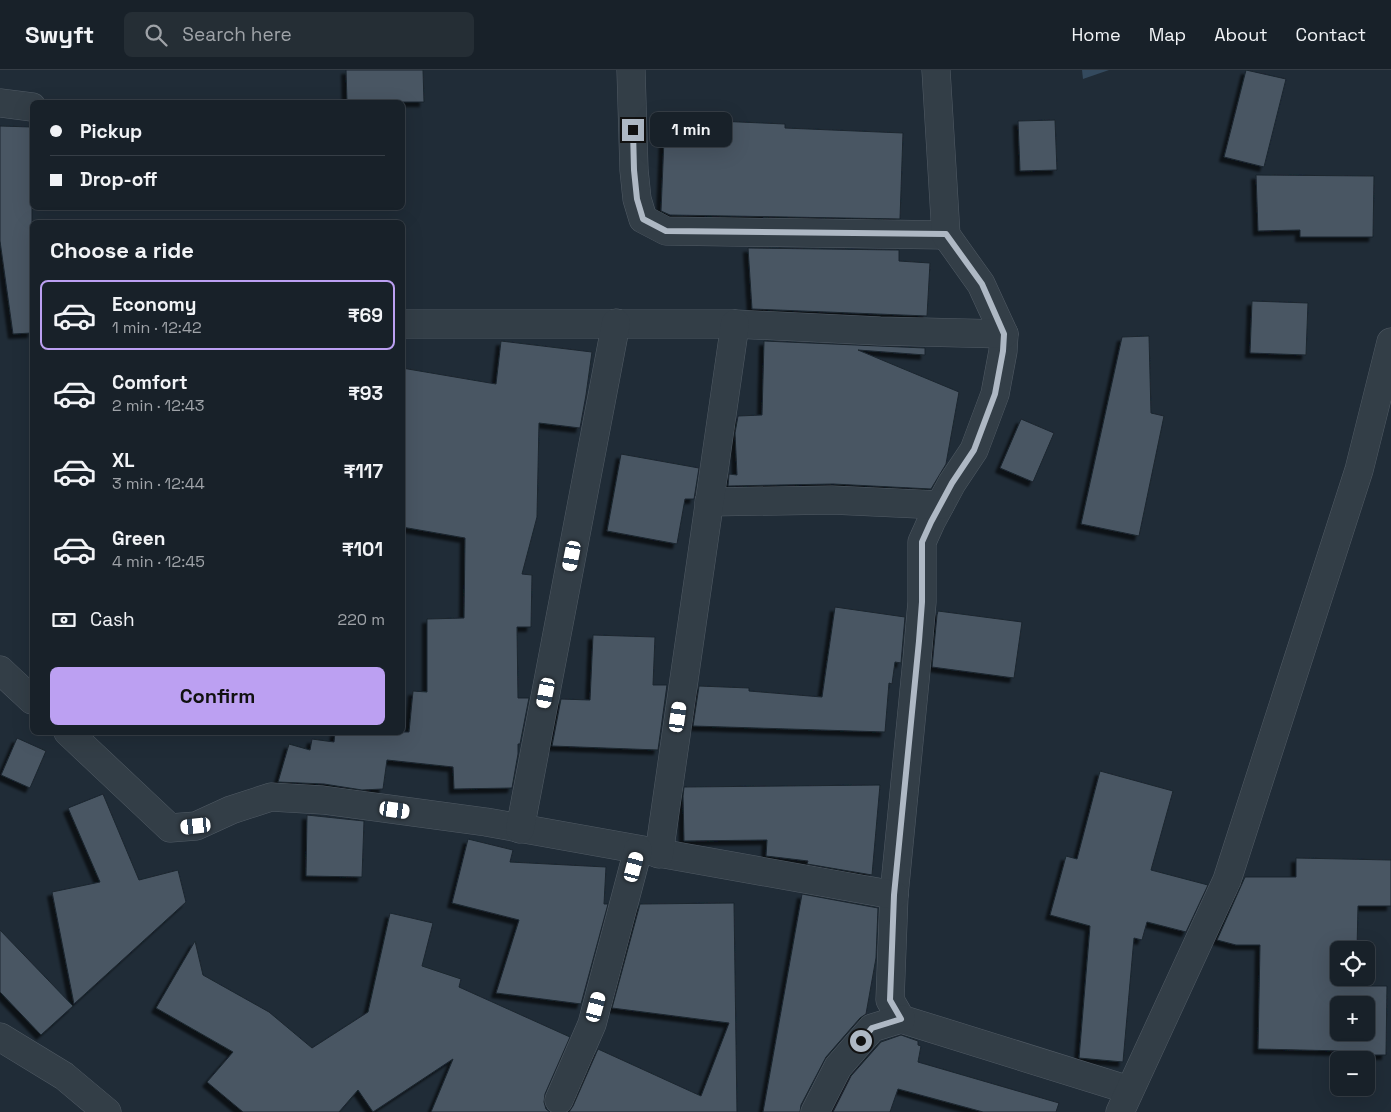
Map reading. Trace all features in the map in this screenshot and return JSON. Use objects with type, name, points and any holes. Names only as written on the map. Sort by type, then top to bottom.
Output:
[{"type":"street","points":[[631,70],[634,170],[637,199],[643,219],[666,231],[946,234]]},
{"type":"street","points":[[901,1019],[890,1000],[894,895],[922,602],[922,542],[952,483],[974,450],[995,394],[1003,351],[1004,334],[982,284],[946,234],[936,70]]},
{"type":"street","points":[[0,104],[30,107]]},
{"type":"street","points":[[520,829],[616,323]]},
{"type":"street","points":[[405,324],[735,324],[880,331],[1004,334]]},
{"type":"street","points":[[559,1100],[592,1024],[649,852],[709,502],[735,324]]},
{"type":"street","points":[[815,1112],[838,1067],[872,1028],[901,1019],[1125,1101],[1227,880],[1359,470],[1391,342]]},
{"type":"street","points":[[709,502],[832,500],[940,505]]},
{"type":"street","points":[[0,670],[30,698]]},
{"type":"street","points":[[76,735],[93,742],[170,828],[196,826],[231,810],[272,797],[323,800],[486,822],[894,895]]},
{"type":"street","points":[[0,1037],[64,1076],[107,1112]]},
{"type":"water","points":[[1082,70],[1109,70],[1083,79]]},
{"type":"building","points":[[346,70],[423,70],[424,102],[405,102],[405,100],[347,100]]},
{"type":"building","points":[[1246,70],[1286,79],[1264,167],[1224,157]]},
{"type":"building","points":[[665,115],[717,117],[717,121],[785,124],[785,128],[903,133],[900,219],[670,215],[661,211]]},
{"type":"building","points":[[1055,120],[1057,170],[1020,171],[1018,121]]},
{"type":"building","points":[[0,126],[30,127],[30,210],[32,210],[32,220],[30,220],[30,333],[13,334],[0,241]]},
{"type":"building","points":[[1256,175],[1374,176],[1373,237],[1300,237],[1300,230],[1258,231]]},
{"type":"building","points":[[748,248],[899,250],[899,261],[930,263],[927,316],[752,309]]},
{"type":"building","points":[[1252,301],[1308,303],[1306,355],[1250,353]]},
{"type":"building","points":[[1149,336],[1151,413],[1164,416],[1139,536],[1081,524],[1122,337]]},
{"type":"building","points":[[501,341],[592,352],[580,428],[539,423],[537,517],[522,574],[532,575],[531,627],[517,627],[518,698],[529,698],[520,744],[518,744],[512,788],[454,789],[453,767],[387,760],[383,789],[362,790],[324,784],[278,782],[289,744],[310,750],[312,739],[334,742],[335,735],[405,735],[405,732],[409,732],[413,691],[427,692],[427,619],[464,618],[465,538],[405,528],[405,369],[496,384]]},
{"type":"building","points":[[764,341],[925,348],[925,355],[858,350],[959,392],[946,464],[931,489],[833,484],[728,486],[729,474],[737,475],[735,433],[738,416],[762,415]]},
{"type":"building","points":[[1021,419],[1054,433],[1033,482],[1000,468]]},
{"type":"building","points":[[621,454],[699,468],[694,499],[685,499],[677,544],[607,531]]},
{"type":"building","points":[[835,607],[905,617],[901,663],[895,662],[892,684],[889,683],[885,732],[693,726],[699,686],[749,688],[749,691],[822,697]]},
{"type":"building","points":[[938,611],[1022,622],[1014,678],[932,667]]},
{"type":"building","points":[[593,635],[655,637],[653,685],[667,685],[658,750],[552,746],[561,699],[590,700]]},
{"type":"building","points":[[17,738],[46,751],[30,788],[1,775]]},
{"type":"building","points":[[1100,771],[1173,791],[1151,870],[1208,885],[1186,932],[1147,922],[1142,940],[1134,938],[1123,1062],[1079,1058],[1090,926],[1050,915],[1066,856],[1077,859]]},
{"type":"building","points":[[880,785],[872,875],[807,864],[808,861],[766,856],[767,840],[684,841],[684,787]]},
{"type":"building","points":[[103,794],[139,880],[178,870],[186,902],[74,1004],[52,892],[100,882],[68,808]]},
{"type":"building","points":[[307,815],[364,821],[362,877],[306,876]]},
{"type":"building","points":[[468,839],[513,850],[510,862],[606,867],[604,904],[608,904],[581,1004],[496,993],[519,920],[452,903]]},
{"type":"building","points":[[1296,858],[1391,860],[1391,906],[1358,906],[1357,941],[1330,941],[1330,986],[1387,986],[1386,1055],[1375,1055],[1375,1051],[1258,1049],[1260,945],[1236,945],[1217,940],[1245,877],[1296,877]]},
{"type":"building","points":[[802,894],[878,908],[876,958],[866,1014],[860,1018],[826,1057],[801,1105],[800,1112],[763,1112]]},
{"type":"building","points":[[734,903],[737,1112],[569,1112],[598,1049],[701,1096],[729,1023],[612,1008],[640,904]]},
{"type":"building","points":[[390,913],[433,923],[422,966],[461,979],[459,987],[570,1037],[545,1094],[544,1102],[546,1109],[550,1112],[431,1112],[453,1059],[373,1112],[358,1090],[339,1112],[243,1112],[207,1082],[233,1052],[156,1008],[195,941],[203,975],[269,1012],[312,1048],[368,1012]]},
{"type":"building","points":[[0,930],[73,1006],[41,1035],[0,992]]},
{"type":"building","points":[[901,1035],[918,1041],[918,1045],[921,1046],[918,1062],[1059,1103],[1056,1112],[983,1112],[898,1089],[890,1112],[833,1112],[851,1076],[881,1042]]},
{"type":"route","points":[[633,130],[637,199],[643,219],[666,231],[946,234],[982,284],[1004,334],[1003,351],[995,394],[974,450],[952,483],[922,542],[922,602],[919,641],[894,895],[890,1000],[901,1019],[872,1028],[861,1041]]}]
